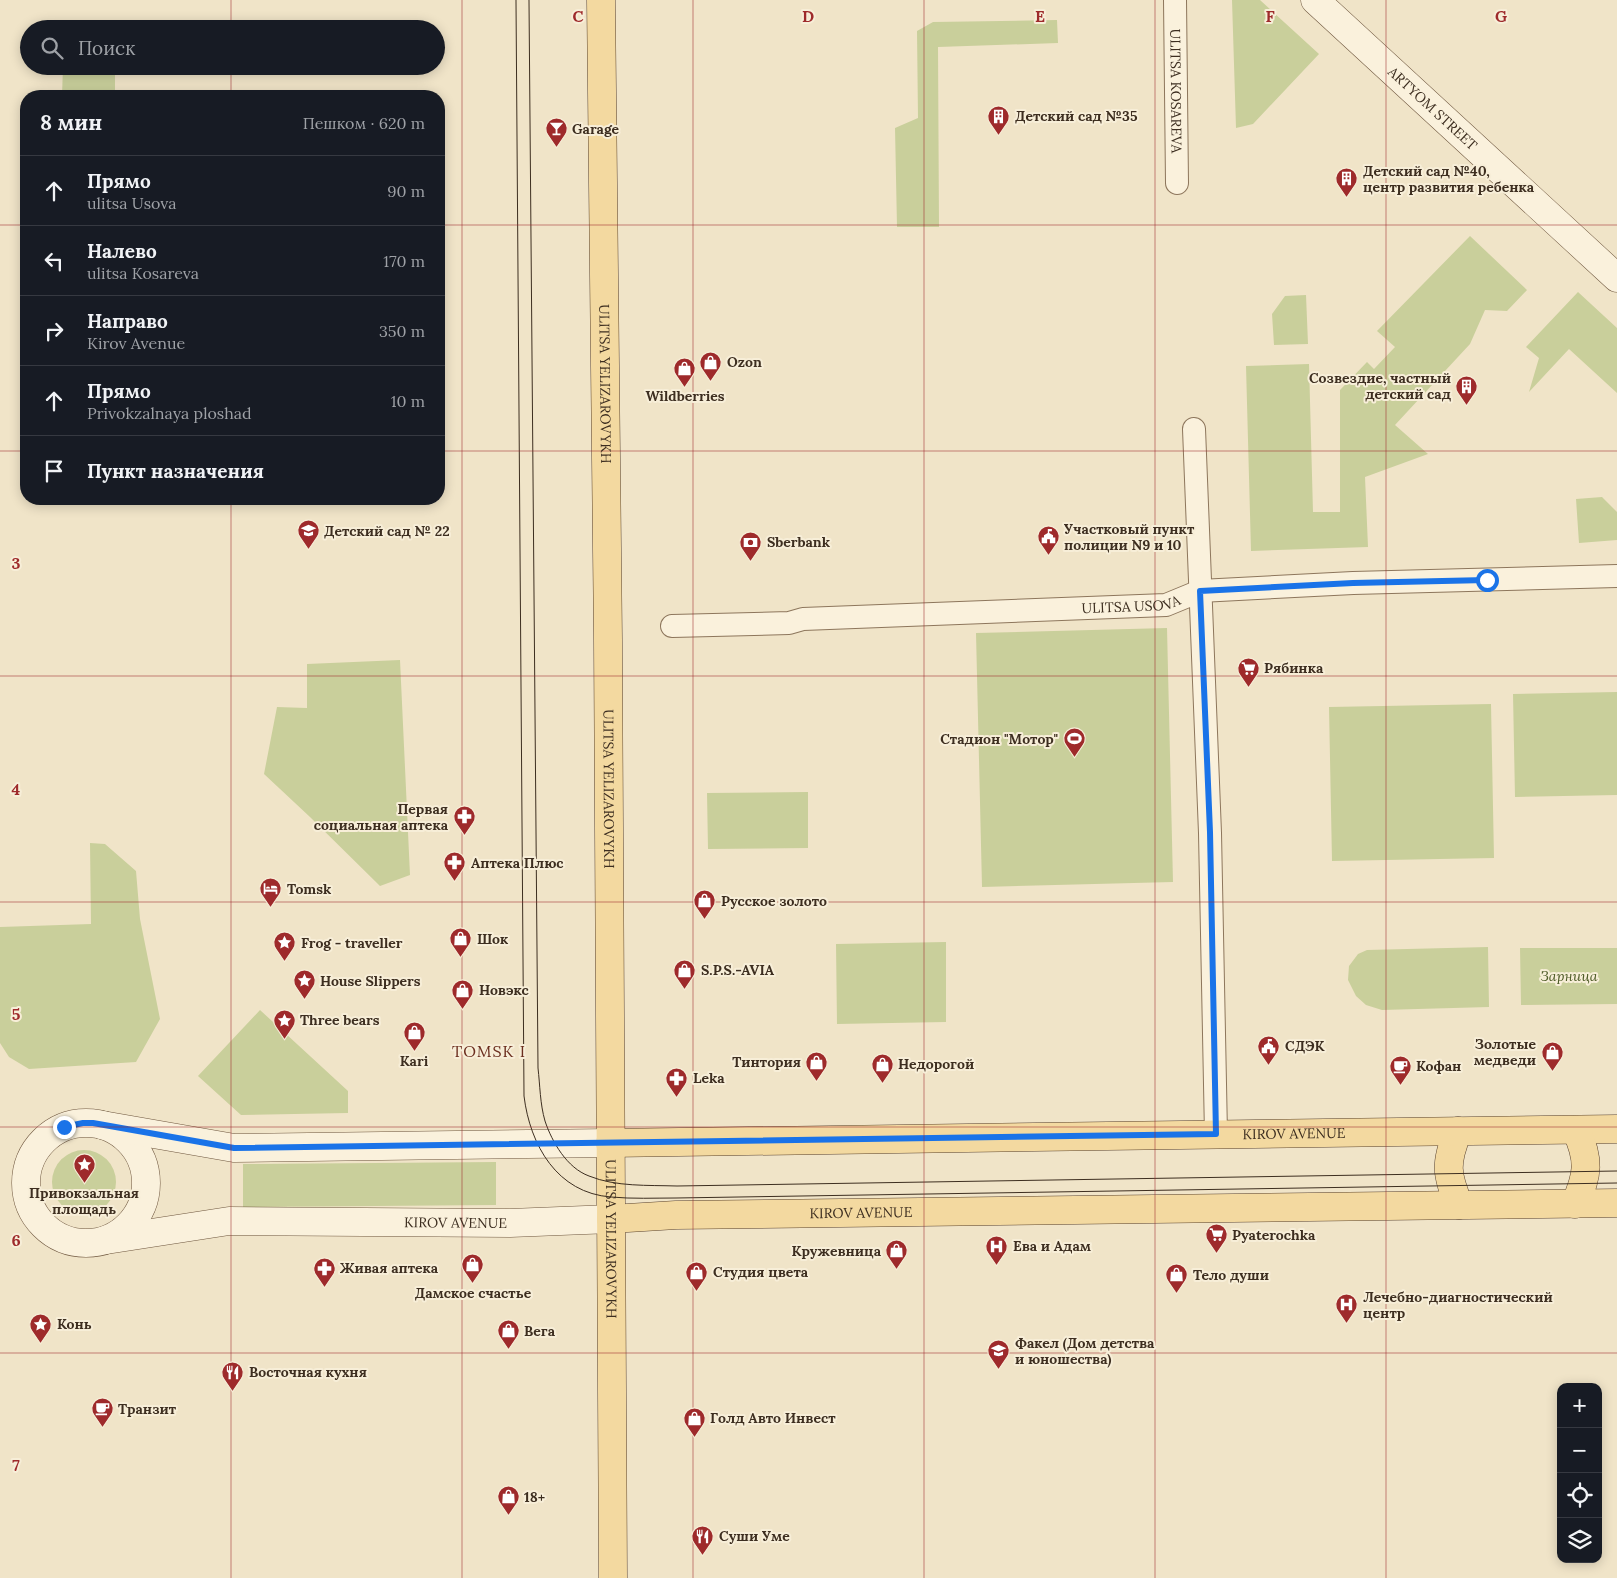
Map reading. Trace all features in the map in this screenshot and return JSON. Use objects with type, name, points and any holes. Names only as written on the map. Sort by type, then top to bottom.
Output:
[{"type":"main road","name":"ULITSA YELIZAROVYKH","points":[[601,0],[608,630],[613,1578]]},
{"type":"main road","name":"ARTYOM STREET","points":[[1315,0],[1617,278]]},
{"type":"main road","points":[[93,1123],[119,1133],[132,1145],[140,1157],[146,1181],[142,1203],[133,1221],[123,1231],[106,1240],[76,1243],[52,1233],[38,1220],[30,1206],[26,1192],[26,1176],[34,1152],[55,1131],[73,1124],[93,1123]]},
{"type":"main road","name":"KIROV AVENUE","points":[[102,1125],[234,1148],[1617,1129]]},
{"type":"main road","points":[[1575,1204],[1584,1184],[1586,1172],[1585,1154],[1576,1130]]},
{"type":"main road","points":[[1458,1131],[1450,1150],[1448,1174],[1459,1205]]},
{"type":"main road","name":"KIROV AVENUE","points":[[106,1240],[229,1220],[510,1223],[676,1215],[1617,1203]]},
{"type":"street","name":"ULITSA KOSAREVA","points":[[1175,0],[1177,183]]},
{"type":"street","points":[[1194,428],[1210,832],[1216,1134]]},
{"type":"street","name":"ULITSA USOVA","points":[[672,626],[789,623],[803,618],[1166,606],[1200,591],[1353,583],[1617,576]]},
{"type":"green space","points":[[1232,0],[1260,0],[1319,54],[1253,124],[1236,128]]},
{"type":"green space","points":[[1057,20],[1058,43],[938,47],[939,227],[897,227],[895,128],[918,118],[917,31],[933,22]]},
{"type":"green space","points":[[63,75],[115,75],[115,90],[62,90]]},
{"type":"green space","points":[[1470,236],[1527,290],[1507,311],[1485,310],[1470,344],[1395,425],[1428,454],[1365,477],[1368,547],[1251,551],[1246,366],[1309,364],[1313,512],[1340,512],[1340,390],[1367,362],[1374,369],[1395,347],[1377,331]]},
{"type":"green space","points":[[1578,292],[1617,328],[1617,393],[1569,349],[1529,392],[1539,358],[1526,347]]},
{"type":"green space","points":[[1306,295],[1308,344],[1274,345],[1272,314],[1285,296]]},
{"type":"green space","points":[[1602,497],[1617,512],[1617,540],[1579,543],[1576,499]]},
{"type":"green space","name":"Стадион \"Мотор\"","points":[[1167,628],[1173,882],[982,887],[976,633]]},
{"type":"green space","points":[[400,660],[410,875],[380,886],[264,774],[277,707],[307,708],[307,664]]},
{"type":"green space","points":[[1617,692],[1617,795],[1515,797],[1513,694]]},
{"type":"green space","points":[[1491,704],[1494,858],[1332,861],[1329,707]]},
{"type":"green space","points":[[808,792],[808,848],[708,849],[707,793]]},
{"type":"green space","points":[[90,843],[105,844],[136,871],[140,919],[160,1019],[136,1062],[29,1069],[9,1057],[0,1043],[0,927],[91,924]]},
{"type":"green space","points":[[946,942],[946,1022],[837,1024],[836,944]]},
{"type":"green space","points":[[1488,947],[1489,1007],[1382,1010],[1366,1005],[1356,996],[1348,980],[1349,966],[1358,954],[1367,950]]},
{"type":"green space","name":"Зарница","points":[[1520,948],[1617,948],[1617,1004],[1521,1005]]},
{"type":"green space","points":[[260,1010],[348,1091],[348,1113],[241,1115],[198,1076]]},
{"type":"green space","points":[[78,1150],[90,1150],[107,1159],[114,1170],[116,1182],[114,1194],[107,1205],[90,1214],[78,1214],[66,1209],[57,1200],[52,1188],[52,1176],[57,1164],[66,1155]]},
{"type":"green space","points":[[496,1162],[496,1205],[243,1207],[243,1164]]},
{"type":"tram line","points":[[516,0],[524,1096],[527,1114],[540,1148],[561,1176],[575,1186],[592,1194],[627,1198],[1617,1183]]},
{"type":"tram line","points":[[529,0],[538,1068],[543,1115],[556,1146],[567,1161],[581,1172],[599,1180],[632,1185],[677,1186],[1617,1171]]},
{"type":"place","name":"Детский сад №35","points":[[999,135]]},
{"type":"place","name":"Garage","points":[[556,148]]},
{"type":"place","name":"Детский сад №40, центр развития ребенка","points":[[1347,198]]},
{"type":"place","name":"Ozon","points":[[711,381]]},
{"type":"place","name":"Wildberries","points":[[685,387]]},
{"type":"place","name":"Созвездие, частный детский сад","points":[[1467,405]]},
{"type":"place","name":"Детский сад № 22","points":[[308,550]]},
{"type":"place","name":"Участковый пункт полиции N9 и 10","points":[[1048,556]]},
{"type":"place","name":"Sberbank","points":[[751,561]]},
{"type":"place","name":"Рябинка","points":[[1248,687]]},
{"type":"place","name":"Стадион \"Мотор\"","points":[[1074,758]]},
{"type":"place","name":"Первая социальная аптека","points":[[464,836]]},
{"type":"place","name":"Аптека Плюс","points":[[455,882]]},
{"type":"place","name":"Tomsk","points":[[271,908]]},
{"type":"place","name":"Русское золото","points":[[705,920]]},
{"type":"place","name":"Шок","points":[[461,958]]},
{"type":"place","name":"Frog - traveller","points":[[285,962]]},
{"type":"place","name":"S.P.S.-AVIA","points":[[685,989]]},
{"type":"place","name":"House Slippers","points":[[304,1000]]},
{"type":"place","name":"Новэкс","points":[[463,1009]]},
{"type":"place","name":"Three bears","points":[[284,1039]]},
{"type":"place","name":"Kari","points":[[414,1052]]},
{"type":"place","name":"СДЭК","points":[[1269,1065]]},
{"type":"place","name":"Золотые медведи","points":[[1552,1071]]},
{"type":"place","name":"Тинтория","points":[[817,1081]]},
{"type":"place","name":"Недорогой","points":[[882,1083]]},
{"type":"place","name":"Кофан","points":[[1400,1085]]},
{"type":"place","name":"Leka","points":[[677,1097]]},
{"type":"place","name":"Привокзальная площадь","points":[[84,1184]]},
{"type":"place","name":"Pyaterochka","points":[[1216,1254]]},
{"type":"place","name":"Ева и Адам","points":[[997,1265]]},
{"type":"place","name":"Кружевница","points":[[897,1270]]},
{"type":"place","name":"Дамское счастье","points":[[473,1284]]},
{"type":"place","name":"Живая аптека","points":[[324,1287]]},
{"type":"place","name":"Студия цвета","points":[[697,1291]]},
{"type":"place","name":"Тело души","points":[[1177,1294]]},
{"type":"place","name":"Лечебно-диагностический центр","points":[[1347,1324]]},
{"type":"place","name":"Конь","points":[[41,1343]]},
{"type":"place","name":"Вега","points":[[508,1350]]},
{"type":"place","name":"Факел (Дом детства и юношества)","points":[[999,1370]]},
{"type":"place","name":"Восточная кухня","points":[[233,1391]]},
{"type":"place","name":"Транзит","points":[[102,1428]]},
{"type":"place","name":"Голд Авто Инвест","points":[[694,1437]]},
{"type":"place","name":"18+","points":[[508,1516]]},
{"type":"place","name":"Суши Уме","points":[[703,1555]]},
{"type":"district","name":"TOMSK I","points":[[489,1051]]},
{"type":"route","points":[[64,1127],[73,1124],[93,1123],[234,1148],[1216,1134],[1210,832],[1200,591],[1353,583],[1487,580]]}]
